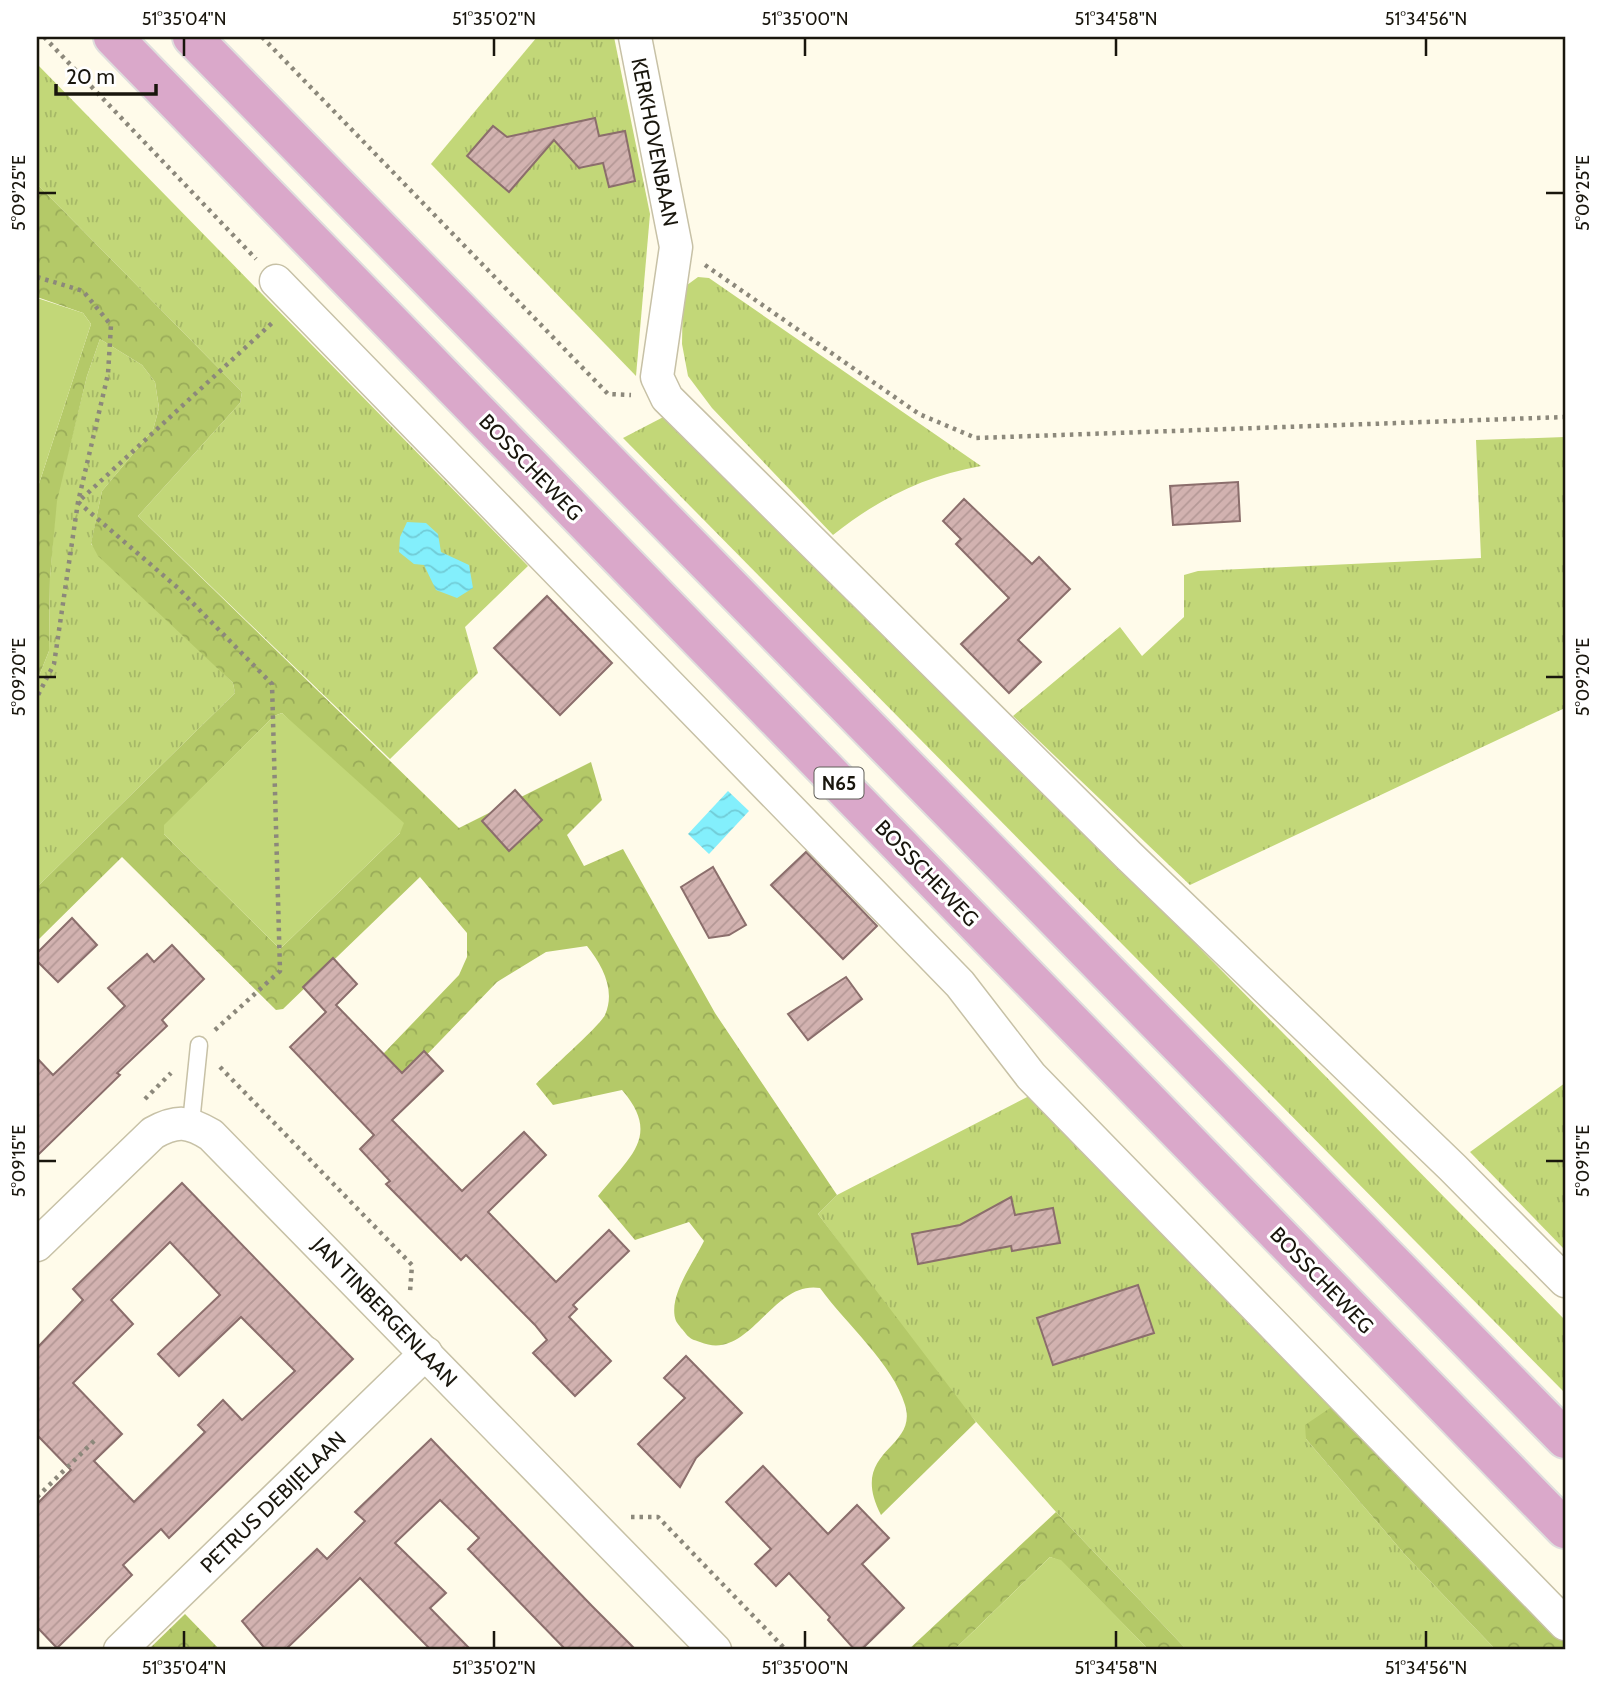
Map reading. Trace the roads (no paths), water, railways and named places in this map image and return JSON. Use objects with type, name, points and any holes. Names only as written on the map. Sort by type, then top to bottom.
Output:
[{"type":"main road","name":"BOSSCHEWEG","points":[[113,37],[1565,1529]]},
{"type":"main road","name":"N65","points":[[192,37],[1565,1440]]},
{"type":"street","name":"KERKHOVENBAAN","points":[[635,37],[676,247],[657,377],[667,398],[1129,856],[1454,1168],[1565,1281]]},
{"type":"street","points":[[286,291],[960,984],[1031,1076],[1565,1624]]},
{"type":"street","points":[[37,1245],[153,1133],[167,1125],[191,1123]]},
{"type":"street","name":"JAN TINBERGENLAAN","points":[[191,1123],[211,1135],[715,1650]]},
{"type":"street","name":"PETRUS DEBIJELAAN","points":[[120,1650],[426,1353]]},
{"type":"lane","points":[[191,1123],[199,1045]]},
{"type":"water","points":[[407,522],[426,523],[438,534],[441,552],[469,565],[473,588],[457,598],[436,590],[424,565],[414,564],[399,552],[400,537]]},
{"type":"water","points":[[728,791],[749,811],[709,854],[688,834]]}]
